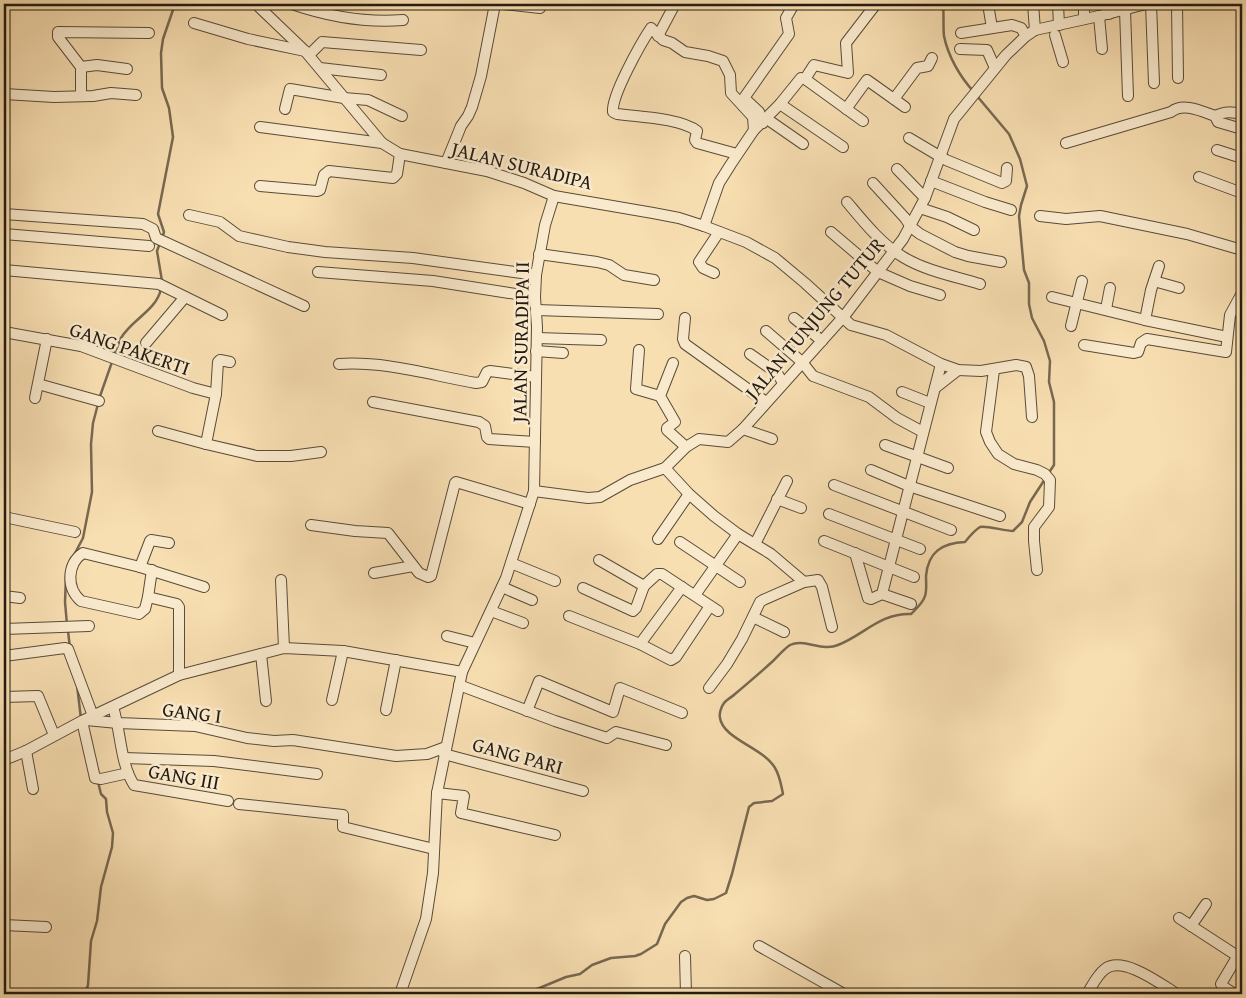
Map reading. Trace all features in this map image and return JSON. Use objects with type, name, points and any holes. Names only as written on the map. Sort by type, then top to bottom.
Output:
[{"type":"street","name":"JALAN SURADIPA","points":[[256,4],[307,53],[382,143],[400,154],[505,176],[554,196],[679,218],[746,242],[775,258],[851,325],[886,335],[941,364],[958,370],[981,372],[1016,365],[1026,367],[1029,376],[1032,417]]},
{"type":"street","points":[[292,4],[307,6],[351,18],[403,20]]},
{"type":"street","points":[[446,163],[461,126],[472,107],[481,76],[494,4]]},
{"type":"street","points":[[503,4],[540,8]]},
{"type":"street","points":[[658,36],[675,4]]},
{"type":"street","points":[[794,4],[786,18],[790,34],[744,98],[759,112],[765,121],[803,144]]},
{"type":"street","points":[[806,79],[814,66],[848,73],[846,43],[876,4]]},
{"type":"street","points":[[988,4],[992,28]]},
{"type":"street","points":[[1033,4],[1035,30]]},
{"type":"street","points":[[1058,4],[1057,30],[1063,62]]},
{"type":"street","points":[[1084,4],[1084,19]]},
{"type":"street","name":"JALAN TUNJUNG TUTUR","points":[[534,491],[600,497],[630,480],[665,468],[686,447],[699,439],[728,442],[743,429],[842,318],[894,251],[911,227],[925,198],[954,118],[995,68],[1026,36],[1035,30],[1057,30],[1106,10],[1146,4]]},
{"type":"street","points":[[1151,4],[1154,83]]},
{"type":"street","points":[[1177,4],[1178,78]]},
{"type":"street","points":[[1128,96],[1130,7]]},
{"type":"street","points":[[1102,49],[1106,10]]},
{"type":"street","points":[[194,24],[307,53],[322,42],[421,50]]},
{"type":"street","points":[[961,32],[1012,25],[1021,28],[1026,36]]},
{"type":"street","points":[[738,154],[697,143],[695,140],[697,131],[688,126],[613,112],[612,108],[616,96],[651,28],[663,40],[672,43],[685,52],[708,56],[722,61],[730,76],[730,93],[753,117],[754,130]]},
{"type":"street","points":[[82,96],[82,66],[58,37],[59,32],[149,34]]},
{"type":"street","points":[[960,49],[987,50],[995,68]]},
{"type":"street","points":[[894,99],[917,68],[928,66],[932,58]]},
{"type":"street","points":[[82,66],[97,65],[127,69]]},
{"type":"street","points":[[320,68],[381,75]]},
{"type":"street","points":[[704,226],[719,183],[754,130],[765,121],[800,79],[806,79],[863,121]]},
{"type":"street","points":[[846,109],[866,80],[905,107]]},
{"type":"street","points":[[285,109],[290,89],[368,100],[402,116]]},
{"type":"street","points":[[4,94],[54,97],[110,92],[136,95]]},
{"type":"street","points":[[780,104],[843,147]]},
{"type":"street","points":[[1066,142],[1171,112],[1176,108],[1182,107],[1215,116],[1229,112],[1242,114]]},
{"type":"street","points":[[1215,116],[1218,122],[1242,129]]},
{"type":"street","points":[[260,127],[382,143]]},
{"type":"street","points":[[909,138],[940,158],[1002,183],[1006,181],[1007,168]]},
{"type":"street","points":[[1217,150],[1242,158]]},
{"type":"street","points":[[260,186],[317,191],[320,190],[324,175],[329,171],[393,178],[397,174],[400,154]]},
{"type":"street","points":[[897,169],[925,198]]},
{"type":"street","points":[[1199,177],[1242,193]]},
{"type":"street","points":[[931,181],[1011,210]]},
{"type":"street","points":[[873,183],[911,227],[931,240],[955,252],[1001,262]]},
{"type":"street","name":"JALAN SURADIPA II","points":[[400,994],[426,919],[433,873],[437,793],[462,672],[502,587],[534,491],[537,338],[536,275],[545,225],[554,196]]},
{"type":"street","points":[[847,202],[894,251],[908,260],[929,269],[980,284]]},
{"type":"street","points":[[920,208],[947,217],[974,230]]},
{"type":"street","points":[[4,214],[143,224],[153,229],[156,238],[304,306]]},
{"type":"street","points":[[189,215],[220,222],[239,236],[288,247],[325,252],[413,258],[536,275]]},
{"type":"street","points":[[1040,216],[1075,219],[1100,216],[1187,234],[1242,250]]},
{"type":"street","points":[[714,274],[703,268],[699,262],[719,232]]},
{"type":"street","points":[[831,232],[878,272],[910,286],[940,295]]},
{"type":"street","points":[[4,234],[150,246]]},
{"type":"street","points":[[539,254],[602,263],[624,275],[654,280]]},
{"type":"street","points":[[1145,320],[1159,266]]},
{"type":"street","points":[[4,270],[159,284],[222,314]]},
{"type":"street","points":[[318,272],[433,281],[535,297]]},
{"type":"street","points":[[1071,326],[1082,281]]},
{"type":"street","points":[[1154,281],[1179,288]]},
{"type":"street","points":[[1106,309],[1110,288]]},
{"type":"street","points":[[1084,345],[1134,353],[1138,352],[1141,342],[1147,339],[1226,352],[1230,312],[1242,293]]},
{"type":"street","points":[[146,343],[185,297]]},
{"type":"street","points":[[1052,297],[1145,320],[1227,337]]},
{"type":"street","points":[[536,310],[658,314]]},
{"type":"street","points":[[685,318],[683,339],[685,344],[766,402]]},
{"type":"street","points":[[794,318],[822,340]]},
{"type":"street","points":[[766,331],[802,362],[814,376],[861,393],[877,402],[897,418],[923,432]]},
{"type":"street","name":"GANG PAKERTI","points":[[4,332],[81,346],[193,388],[216,394]]},
{"type":"street","points":[[537,338],[601,340]]},
{"type":"street","points":[[35,398],[47,339]]},
{"type":"street","points":[[639,350],[636,389],[660,396],[675,422],[667,430],[686,447]]},
{"type":"street","points":[[536,351],[564,353]]},
{"type":"street","points":[[750,354],[777,373],[783,383]]},
{"type":"street","points":[[206,444],[216,394],[218,362],[220,360],[230,362]]},
{"type":"street","points":[[660,396],[673,363]]},
{"type":"street","points":[[339,364],[379,364],[476,383],[482,382],[487,372],[490,371],[536,377]]},
{"type":"street","points":[[882,594],[941,364]]},
{"type":"street","points":[[935,388],[958,370]]},
{"type":"street","points":[[994,370],[986,432],[990,442],[998,454],[1014,464],[1037,470],[1045,474],[1050,480],[1049,507],[1034,527],[1037,570]]},
{"type":"street","points":[[38,384],[98,401]]},
{"type":"street","points":[[902,392],[930,403]]},
{"type":"street","points":[[373,402],[479,422],[485,426],[487,437],[490,440],[535,442]]},
{"type":"street","points":[[743,429],[772,439]]},
{"type":"street","points":[[158,431],[258,456],[290,456],[321,452]]},
{"type":"street","points":[[885,445],[948,468]]},
{"type":"street","points":[[665,468],[689,494],[738,534],[771,554],[804,582]]},
{"type":"street","points":[[871,470],[909,486],[1000,516]]},
{"type":"street","points":[[755,544],[787,482]]},
{"type":"street","points":[[311,525],[354,531],[388,533],[413,566],[424,577],[428,577],[430,576],[454,483],[530,504]]},
{"type":"street","points":[[834,485],[951,530]]},
{"type":"street","points":[[658,539],[689,494]]},
{"type":"street","points":[[777,499],[801,508]]},
{"type":"street","points":[[829,514],[920,548]]},
{"type":"street","points":[[4,517],[75,532]]},
{"type":"street","points":[[695,595],[738,534]]},
{"type":"street","points":[[140,567],[151,540],[169,543]]},
{"type":"street","points":[[824,541],[914,577]]},
{"type":"street","points":[[680,542],[740,582]]},
{"type":"street","points":[[855,553],[868,598],[870,599],[882,594],[911,604]]},
{"type":"street","points":[[152,570],[145,609],[139,614],[81,600],[71,586],[70,576],[73,562],[83,554],[152,570],[204,586]]},
{"type":"street","points":[[599,560],[644,586]]},
{"type":"street","points":[[511,563],[555,581]]},
{"type":"street","points":[[374,573],[413,566]]},
{"type":"street","points":[[569,616],[640,644],[671,660],[674,659],[714,608],[659,573],[644,586],[636,608],[633,610],[583,588]]},
{"type":"street","points":[[282,580],[284,648]]},
{"type":"street","points":[[708,688],[727,664],[763,600],[804,582],[816,580],[820,582],[832,627]]},
{"type":"street","points":[[502,587],[532,600]]},
{"type":"street","points":[[640,644],[682,587]]},
{"type":"street","points":[[4,596],[20,598]]},
{"type":"street","points":[[148,597],[175,603],[179,607],[178,676]]},
{"type":"street","points":[[492,611],[523,623]]},
{"type":"street","points":[[753,617],[784,632]]},
{"type":"street","points":[[4,629],[89,626]]},
{"type":"street","points":[[447,636],[475,643]]},
{"type":"street","points":[[4,656],[65,648],[68,650],[87,719],[95,778],[101,779],[128,773]]},
{"type":"street","points":[[4,758],[26,752],[87,719],[178,676],[284,648],[343,651],[462,672]]},
{"type":"street","points":[[332,700],[343,651]]},
{"type":"street","points":[[261,654],[266,701]]},
{"type":"street","points":[[386,710],[396,660]]},
{"type":"street","points":[[527,711],[539,680],[613,712],[620,688],[682,713]]},
{"type":"street","points":[[459,685],[527,711],[607,738],[616,732],[666,746]]},
{"type":"street","points":[[4,697],[38,696],[54,736]]},
{"type":"street","name":"GANG III","points":[[113,707],[128,773],[134,785],[228,801]]},
{"type":"street","name":"GANG I","points":[[87,719],[118,724],[195,726],[247,738],[274,741],[293,740],[396,756],[427,754],[445,750]]},
{"type":"street","name":"GANG PARI","points":[[445,750],[583,791]]},
{"type":"street","points":[[26,752],[33,789]]},
{"type":"street","points":[[124,758],[214,761],[316,774]]},
{"type":"street","points":[[437,793],[464,796],[461,813],[555,835]]},
{"type":"street","points":[[239,804],[343,816],[343,827],[434,849]]},
{"type":"street","points":[[1191,926],[1206,904]]},
{"type":"street","points":[[1179,918],[1240,958],[1221,984],[1234,994]]},
{"type":"street","points":[[4,925],[46,927]]},
{"type":"street","points":[[759,946],[844,994]]},
{"type":"street","points":[[685,956],[686,994]]},
{"type":"street","points":[[1087,994],[1104,970],[1111,966],[1126,967],[1142,973],[1177,994]]},
{"type":"waterway","points":[[162,238],[164,232],[158,214],[173,137],[169,108],[162,88],[161,53],[163,39],[175,4]]},
{"type":"waterway","points":[[943,4],[944,36],[948,51],[959,73],[974,92]]},
{"type":"waterway","points":[[977,96],[1009,134],[1020,159],[1027,186],[1019,216],[1024,270],[1029,283],[1029,304],[1032,318],[1044,341],[1050,361],[1049,382],[1054,402],[1054,465],[1048,474]]},
{"type":"waterway","points":[[160,243],[157,251],[162,281]]},
{"type":"waterway","points":[[114,356],[121,338],[131,325],[154,303],[161,289]]},
{"type":"waterway","points":[[99,399],[112,362]]},
{"type":"waterway","points":[[74,555],[83,538],[92,492],[91,444],[93,423],[98,404]]},
{"type":"waterway","points":[[525,994],[566,977],[580,974],[592,965],[611,958],[641,954],[657,944],[665,924],[681,902],[694,896],[707,900],[714,899],[726,893],[749,807],[754,803],[772,801],[783,794],[778,774],[770,761],[728,732],[723,725],[720,715],[724,703],[790,645],[801,643],[832,647],[847,641],[890,617],[911,614],[924,599],[927,568],[933,555],[949,544],[965,542],[980,527],[1013,531],[1022,522],[1030,502],[1045,479]]},
{"type":"waterway","points":[[66,576],[65,602],[67,625]]},
{"type":"waterway","points":[[68,631],[70,648]]},
{"type":"waterway","points":[[77,685],[81,719]]},
{"type":"waterway","points":[[85,994],[88,985],[91,941],[97,921],[101,887],[112,847],[113,833],[107,812],[106,799],[101,794],[98,782]]}]
